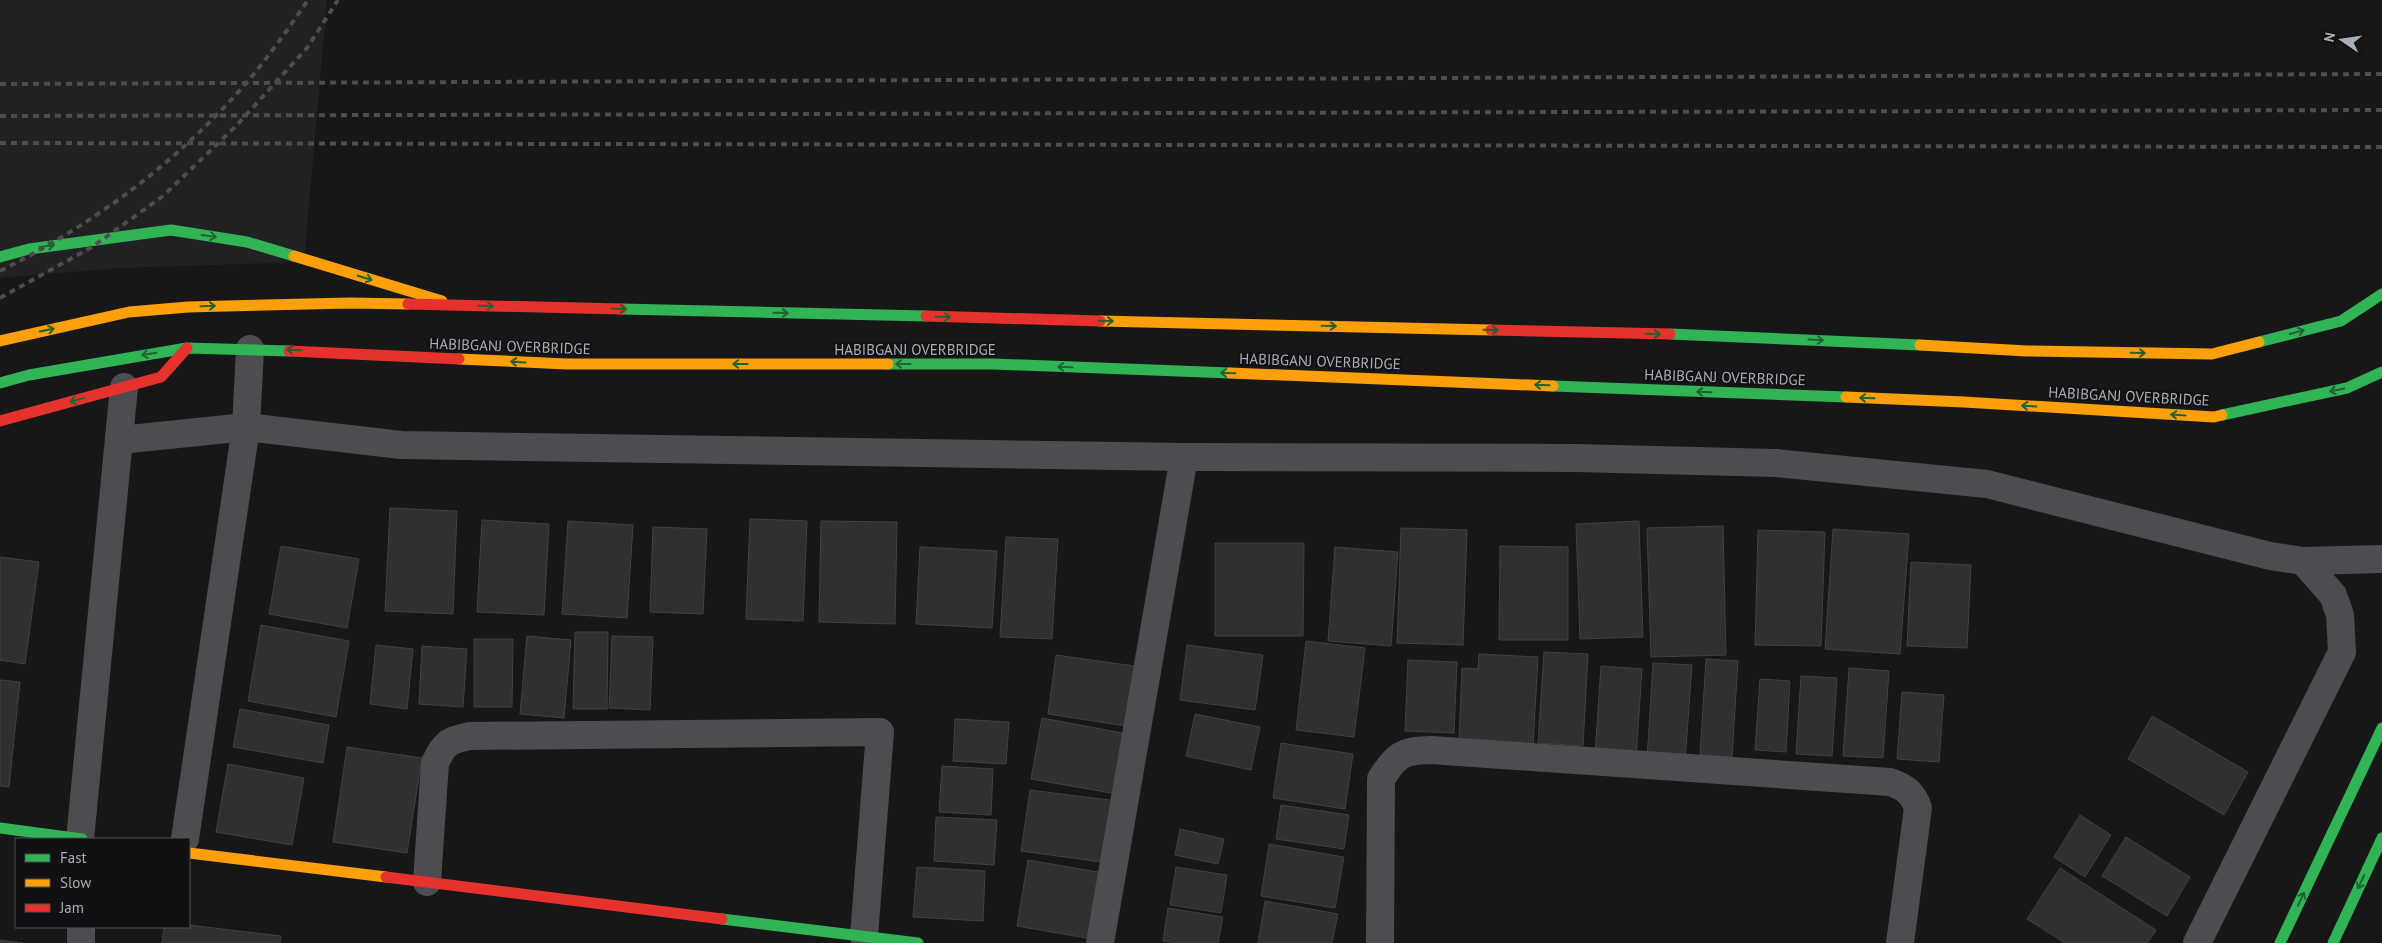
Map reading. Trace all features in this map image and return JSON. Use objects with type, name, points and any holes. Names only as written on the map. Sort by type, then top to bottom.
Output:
[{"type":"main road","points":[[0,257],[29,249],[171,230],[246,242],[456,305]]},
{"type":"main road","name":"HABIBGANJ OVERBRIDGE","points":[[0,341],[129,312],[188,306],[304,303],[1720,335],[2027,351],[2212,354],[2341,321],[2382,294]]},
{"type":"main road","points":[[0,421],[161,377],[187,348]]},
{"type":"main road","name":"HABIBGANJ OVERBRIDGE","points":[[0,383],[29,375],[187,348],[250,349],[567,364],[994,364],[1957,402],[2214,417],[2347,388],[2382,372]]},
{"type":"main road","points":[[2280,943],[2382,728]]},
{"type":"main road","points":[[0,828],[74,838]]},
{"type":"main road","points":[[2333,943],[2382,838]]},
{"type":"main road","points":[[190,853],[918,943]]},
{"type":"street","points":[[186,838],[246,427],[250,349]]},
{"type":"street","points":[[81,838],[124,387]]},
{"type":"street","points":[[120,440],[246,427],[401,445],[1184,457],[1576,458],[1786,464],[1987,484],[2270,556],[2303,561],[2382,559]]},
{"type":"street","points":[[1100,943],[1184,457]]},
{"type":"street","points":[[2197,943],[2342,652],[2340,615],[2333,595],[2303,561]]},
{"type":"street","points":[[427,882],[435,763],[442,749],[452,740],[470,736],[880,732],[864,936]]},
{"type":"street","points":[[1380,943],[1381,779],[1391,763],[1401,754],[1413,750],[1431,750],[1890,782],[1902,786],[1914,797],[1918,808],[1900,943]]},
{"type":"street","points":[[81,928],[81,943]]},
{"type":"shaded area","points":[[0,0],[327,0],[304,262],[120,268],[0,278]]},
{"type":"building","points":[[390,508],[457,511],[453,614],[385,611]]},
{"type":"building","points":[[750,519],[807,521],[803,621],[746,619]]},
{"type":"building","points":[[482,520],[549,524],[544,615],[477,612]]},
{"type":"building","points":[[568,521],[633,525],[627,618],[562,614]]},
{"type":"building","points":[[821,521],[897,522],[895,624],[819,622]]},
{"type":"building","points":[[1639,521],[1643,637],[1580,639],[1576,524]]},
{"type":"building","points":[[1723,526],[1726,655],[1651,657],[1647,528]]},
{"type":"building","points":[[653,527],[707,529],[703,614],[650,612]]},
{"type":"building","points":[[1401,528],[1467,530],[1463,645],[1397,643]]},
{"type":"building","points":[[1833,529],[1909,534],[1900,654],[1825,649]]},
{"type":"building","points":[[1758,530],[1825,532],[1821,646],[1755,645]]},
{"type":"building","points":[[1006,537],[1058,539],[1052,639],[1000,637]]},
{"type":"building","points":[[1215,543],[1304,543],[1303,636],[1215,636]]},
{"type":"building","points":[[281,546],[359,559],[347,628],[269,614]]},
{"type":"building","points":[[1500,546],[1568,547],[1568,640],[1499,640]]},
{"type":"building","points":[[920,547],[997,551],[992,628],[916,624]]},
{"type":"building","points":[[1335,547],[1398,552],[1391,646],[1328,641]]},
{"type":"building","points":[[0,557],[39,562],[25,664],[0,660]]},
{"type":"building","points":[[1911,562],[1971,565],[1967,648],[1907,646]]},
{"type":"building","points":[[261,625],[349,641],[336,717],[248,701]]},
{"type":"building","points":[[575,632],[608,632],[607,709],[573,709]]},
{"type":"building","points":[[527,636],[571,640],[564,718],[520,714]]},
{"type":"building","points":[[612,636],[653,637],[650,710],[609,708]]},
{"type":"building","points":[[474,639],[513,639],[512,707],[474,707]]},
{"type":"building","points":[[1306,641],[1365,648],[1354,737],[1296,730]]},
{"type":"building","points":[[376,645],[413,649],[407,709],[370,704]]},
{"type":"building","points":[[1187,645],[1263,655],[1255,710],[1180,700]]},
{"type":"building","points":[[422,646],[467,649],[463,707],[419,704]]},
{"type":"building","points":[[1544,652],[1588,654],[1583,746],[1538,743]]},
{"type":"building","points":[[1479,654],[1538,657],[1533,745],[1459,741],[1462,668],[1478,669]]},
{"type":"building","points":[[1056,655],[1141,667],[1132,727],[1048,714]]},
{"type":"building","points":[[1706,659],[1738,661],[1732,757],[1700,755]]},
{"type":"building","points":[[1408,660],[1457,662],[1454,733],[1405,731]]},
{"type":"building","points":[[1653,663],[1692,665],[1685,762],[1647,760]]},
{"type":"building","points":[[1601,666],[1642,669],[1636,758],[1595,755]]},
{"type":"building","points":[[1849,668],[1889,671],[1883,758],[1843,756]]},
{"type":"building","points":[[1801,676],[1837,678],[1832,756],[1796,754]]},
{"type":"building","points":[[1760,679],[1790,681],[1786,752],[1755,750]]},
{"type":"building","points":[[0,680],[20,682],[9,787],[0,786]]},
{"type":"building","points":[[1902,692],[1944,695],[1939,762],[1897,759]]},
{"type":"building","points":[[240,709],[329,725],[323,763],[233,747]]},
{"type":"building","points":[[1195,714],[1260,727],[1251,770],[1186,756]]},
{"type":"building","points":[[2152,716],[2248,772],[2224,815],[2128,759]]},
{"type":"building","points":[[1042,718],[1128,734],[1117,794],[1031,779]]},
{"type":"building","points":[[955,719],[1009,722],[1006,764],[953,761]]},
{"type":"building","points":[[1281,743],[1353,754],[1345,809],[1273,798]]},
{"type":"building","points":[[347,747],[422,758],[407,853],[333,842]]},
{"type":"building","points":[[228,764],[304,778],[292,845],[216,832]]},
{"type":"building","points":[[942,766],[993,769],[991,815],[939,812]]},
{"type":"building","points":[[1030,790],[1117,801],[1109,863],[1021,851]]},
{"type":"building","points":[[1281,805],[1349,815],[1344,849],[1276,839]]},
{"type":"building","points":[[2080,815],[2111,835],[2085,877],[2054,857]]},
{"type":"building","points":[[936,817],[997,820],[994,865],[934,861]]},
{"type":"building","points":[[1180,829],[1224,839],[1218,864],[1175,855]]},
{"type":"building","points":[[2126,837],[2190,877],[2167,916],[2102,876]]},
{"type":"building","points":[[1269,844],[1344,857],[1335,908],[1261,896]]},
{"type":"building","points":[[1028,860],[1104,873],[1092,939],[1017,926]]},
{"type":"building","points":[[917,867],[985,871],[983,921],[913,917]]},
{"type":"building","points":[[1176,867],[1227,875],[1221,913],[1170,905]]},
{"type":"building","points":[[2060,868],[2156,930],[2147,943],[2065,943],[2027,919]]},
{"type":"building","points":[[1265,901],[1338,914],[1332,943],[1258,943]]},
{"type":"building","points":[[1168,908],[1223,917],[1218,943],[1176,943],[1163,941]]},
{"type":"building","points":[[190,925],[281,936],[280,943],[162,943],[164,928],[190,928]]},
{"type":"building","points":[[0,940],[23,943],[0,943]]},
{"type":"railway","points":[[0,271],[93,217],[122,197],[177,152],[204,128],[250,78],[308,0]]},
{"type":"railway","points":[[0,298],[92,247],[163,196],[235,127],[307,48],[338,0]]},
{"type":"railway","points":[[0,84],[2382,74]]},
{"type":"railway","points":[[0,116],[2382,110]]},
{"type":"railway","points":[[0,143],[2382,147]]},
{"type":"traffic: fast","points":[[0,257],[29,249],[171,230],[247,242],[294,256]]},
{"type":"traffic: fast","points":[[2259,342],[2341,321],[2382,294]]},
{"type":"traffic: fast","points":[[621,309],[926,316]]},
{"type":"traffic: fast","points":[[1670,334],[1920,345]]},
{"type":"traffic: fast","points":[[0,383],[29,375],[187,348],[289,351]]},
{"type":"traffic: fast","points":[[888,364],[994,364],[1230,373]]},
{"type":"traffic: fast","points":[[2222,415],[2347,388],[2382,372]]},
{"type":"traffic: fast","points":[[1553,386],[1846,397]]},
{"type":"traffic: fast","points":[[2280,943],[2382,728]]},
{"type":"traffic: fast","points":[[0,828],[75,838]]},
{"type":"traffic: fast","points":[[2333,943],[2382,838]]},
{"type":"traffic: fast","points":[[722,919],[918,943]]},
{"type":"traffic: slow","points":[[294,256],[442,301]]},
{"type":"traffic: slow","points":[[0,341],[129,312],[188,307],[350,303],[408,304]]},
{"type":"traffic: slow","points":[[1100,321],[1491,330]]},
{"type":"traffic: slow","points":[[1920,345],[2027,351],[2212,354],[2259,342]]},
{"type":"traffic: slow","points":[[459,359],[567,364],[888,364]]},
{"type":"traffic: slow","points":[[1230,373],[1553,386]]},
{"type":"traffic: slow","points":[[1846,397],[2214,417],[2222,415]]},
{"type":"traffic: slow","points":[[190,853],[386,877]]},
{"type":"traffic: jam","points":[[408,304],[621,309]]},
{"type":"traffic: jam","points":[[926,316],[1100,321]]},
{"type":"traffic: jam","points":[[1491,330],[1670,334]]},
{"type":"traffic: jam","points":[[0,421],[161,377],[187,348]]},
{"type":"traffic: jam","points":[[289,351],[459,359]]},
{"type":"traffic: jam","points":[[386,877],[722,919]]}]
